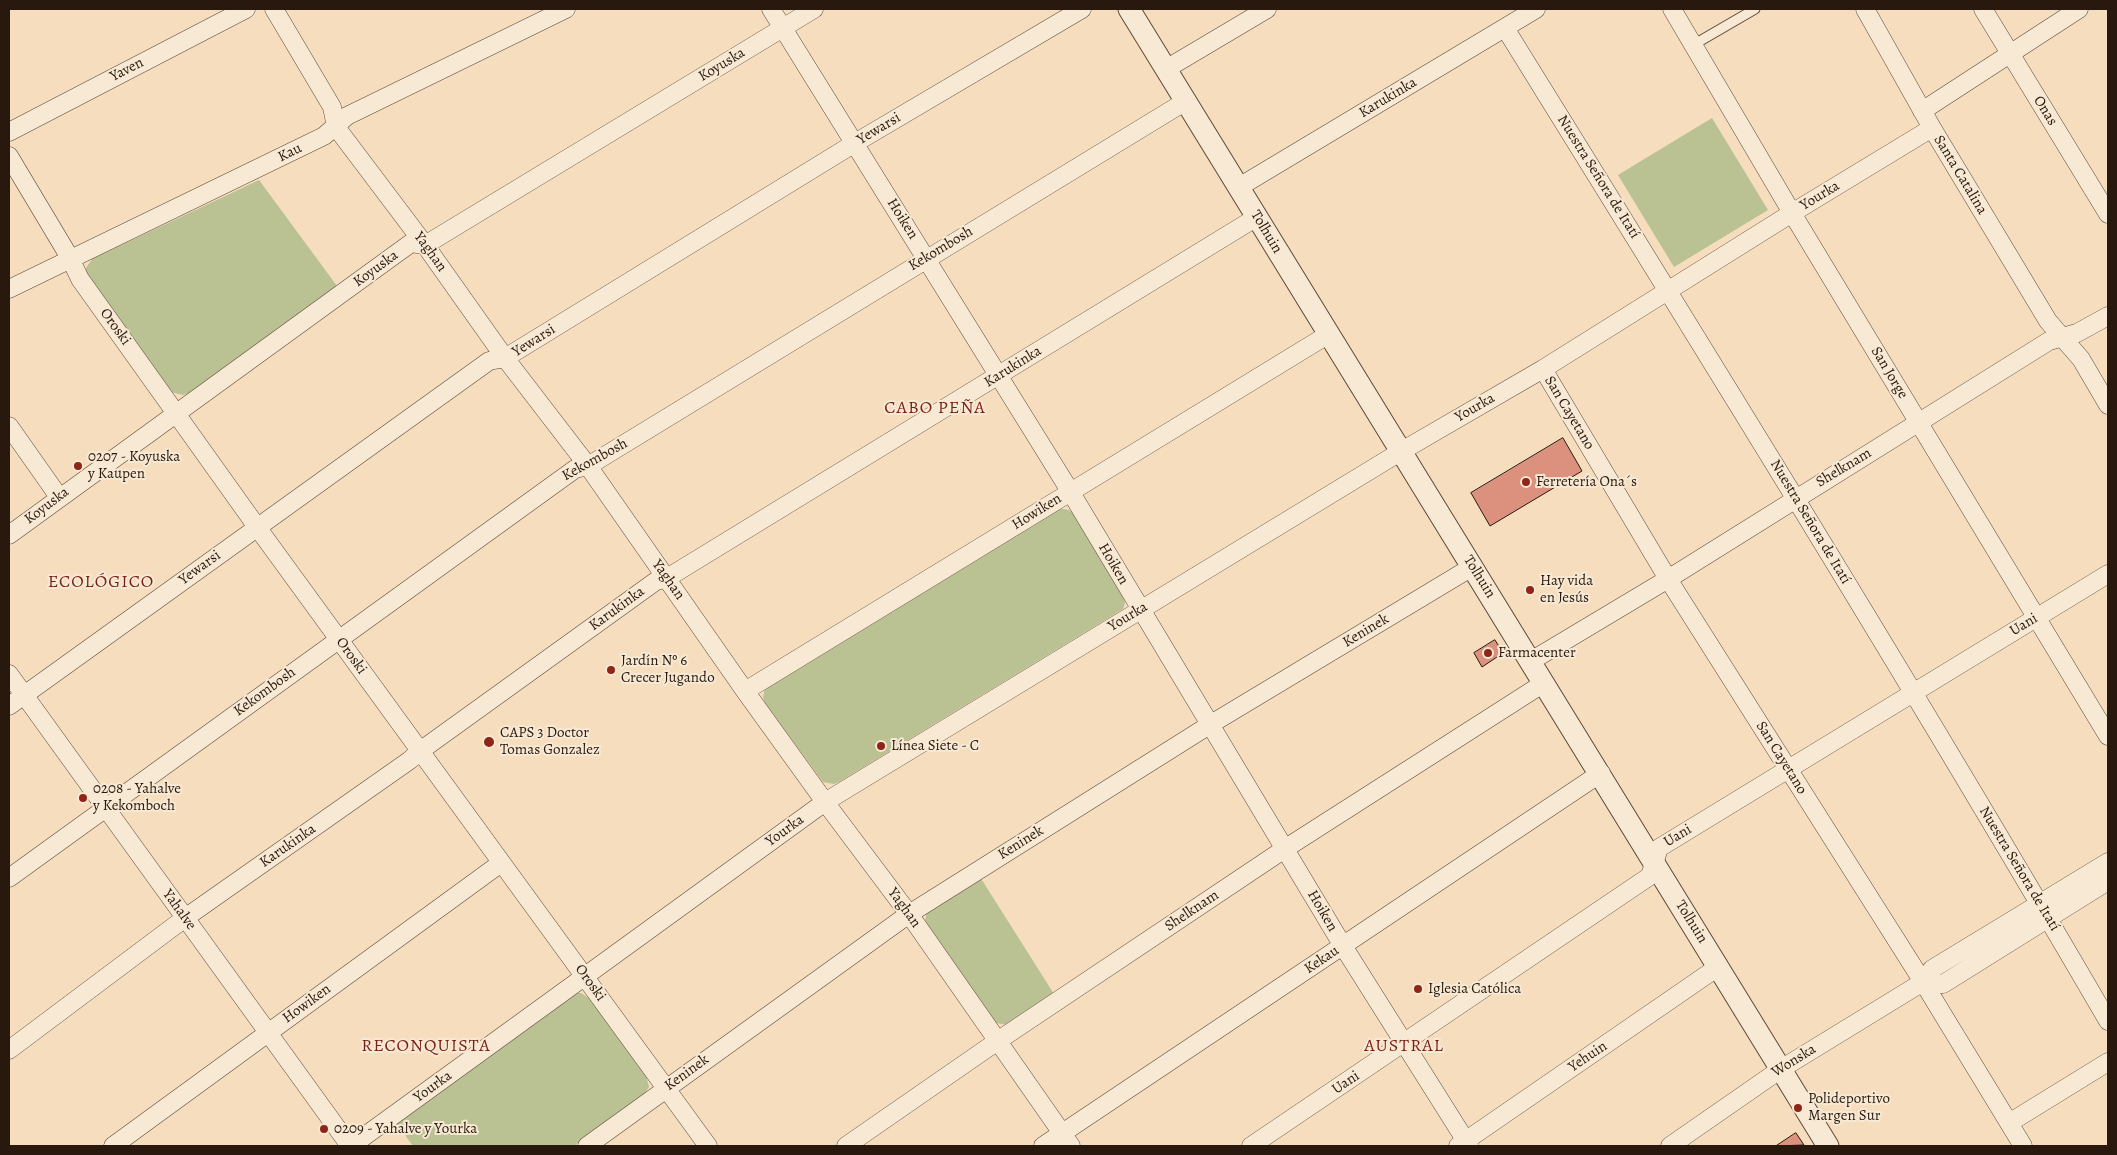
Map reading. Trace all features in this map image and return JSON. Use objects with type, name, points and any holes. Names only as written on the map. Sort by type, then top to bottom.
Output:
[{"type":"street","name":"Yaven","points":[[9,132],[246,9]]},
{"type":"street","name":"Yaghan","points":[[274,9],[332,107],[336,127],[425,246],[505,358],[588,466],[745,691],[999,1040],[1067,1140]]},
{"type":"street","name":"Kau","points":[[9,289],[324,136],[347,116],[566,9]]},
{"type":"street","name":"Hoiken","points":[[771,9],[1070,492],[1464,1145]]},
{"type":"street","name":"Koyuska","points":[[9,535],[411,243],[425,246],[814,9]]},
{"type":"street","name":"Yewarsi","points":[[9,706],[488,361],[505,358],[854,143],[1082,9]]},
{"type":"street","name":"Tolhuin","points":[[1128,9],[1828,1146]]},
{"type":"street","points":[[1166,69],[1267,9]]},
{"type":"street","name":"Karukinka","points":[[1239,187],[1536,9]]},
{"type":"street","name":"San Jorge","points":[[1672,9],[1792,213],[2108,736]]},
{"type":"street","name":"Santa Catalina","points":[[1865,9],[1922,111],[2048,321],[2081,359],[2108,404]]},
{"type":"street","name":"Onas","points":[[1983,9],[2108,214]]},
{"type":"street","points":[[1922,111],[2079,9]]},
{"type":"street","name":"Nuestra Señora de Itatí","points":[[1505,28],[1795,498],[2108,1020]]},
{"type":"street","name":"Kekombosh","points":[[9,878],[575,469],[588,466],[1186,101]]},
{"type":"street","name":"Yourka","points":[[350,1146],[825,802],[1400,452],[1542,369],[1932,128]]},
{"type":"street","name":"Oroski","points":[[9,156],[70,258],[80,279],[338,639],[708,1146]]},
{"type":"street","name":"Karukinka","points":[[9,1050],[185,918],[410,760],[656,581],[667,578],[1257,217]]},
{"type":"street","name":"Shelknam","points":[[1531,661],[1668,579],[2049,341],[2077,333],[2108,316]]},
{"type":"street","name":"Howiken","points":[[745,691],[1329,334]]},
{"type":"street","name":"San Cayetano","points":[[1542,369],[1668,579],[1923,982],[2023,1146]]},
{"type":"street","points":[[9,426],[59,497]]},
{"type":"street","name":"Keninek","points":[[587,1146],[909,914],[1211,724],[1472,567]]},
{"type":"street","name":"Uani","points":[[1251,1146],[1650,876],[1659,848],[2108,574]]},
{"type":"street","name":"Yahalve","points":[[9,674],[350,1146]]},
{"type":"street","name":"Shelknam","points":[[846,1146],[999,1040],[1286,848],[1544,683]]},
{"type":"street","name":"Kekau","points":[[1043,1146],[1067,1140],[1343,946],[1600,773]]},
{"type":"street","name":"Wonska","points":[[2044,911],[2108,862]]},
{"type":"street","name":"Howiken","points":[[114,1146],[267,1032],[501,863]]},
{"type":"street","name":"Wonska","points":[[1670,1146],[1781,1069],[1923,982],[1932,969],[2044,911],[2108,881]]},
{"type":"street","name":"Yehuin","points":[[1464,1145],[1718,967]]},
{"type":"street","points":[[2009,1123],[2108,1062]]},
{"type":"lane","points":[[1693,44],[1755,9]]},
{"type":"green space","points":[[1712,118],[1768,210],[1674,267],[1618,175]]},
{"type":"green space","points":[[259,180],[337,286],[189,393],[183,395],[171,392],[86,273],[86,268],[92,259]]},
{"type":"green space","points":[[1058,508],[1069,510],[1074,514],[1123,592],[1125,603],[1123,609],[839,782],[834,784],[823,782],[765,703],[763,698],[765,687]]},
{"type":"green space","points":[[980,877],[1054,994],[1007,1025],[996,1023],[992,1019],[925,922],[927,910]]},
{"type":"green space","points":[[575,993],[581,993],[590,999],[646,1075],[649,1087],[643,1096],[574,1146],[413,1146],[396,1123]]},
{"type":"building","name":"Ferretería Ona´s","points":[[1563,438],[1582,471],[1490,526],[1471,493]]},
{"type":"building","name":"Farmacenter","points":[[1495,640],[1503,653],[1482,667],[1474,653]]},
{"type":"building","points":[[1796,1133],[1804,1145],[1776,1146]]},
{"type":"place","name":"0207 - Koyuska y Kaupen","points":[[78,466]]},
{"type":"place","name":"Ferretería Ona´s","points":[[1526,482]]},
{"type":"place","name":"Hay vida en Jesús","points":[[1530,590]]},
{"type":"place","name":"Farmacenter","points":[[1488,653]]},
{"type":"place","name":"Jardín Nº 6 Crecer Jugando","points":[[611,670]]},
{"type":"place","name":"CAPS 3 Doctor Tomas Gonzalez","points":[[489,742]]},
{"type":"place","name":"Línea Siete - C","points":[[881,746]]},
{"type":"place","name":"0208 - Yahalve y Kekomboch","points":[[83,798]]},
{"type":"place","name":"Iglesia Católica","points":[[1418,989]]},
{"type":"place","name":"Polideportivo Margen Sur","points":[[1798,1108]]},
{"type":"place","name":"0209 - Yahalve y Yourka","points":[[324,1129]]},
{"type":"district","name":"CABO PEÑA","points":[[935,409]]},
{"type":"district","name":"ECOLÓGICO","points":[[101,583]]},
{"type":"district","name":"RECONQUISTA","points":[[426,1047]]},
{"type":"district","name":"AUSTRAL","points":[[1404,1047]]}]
